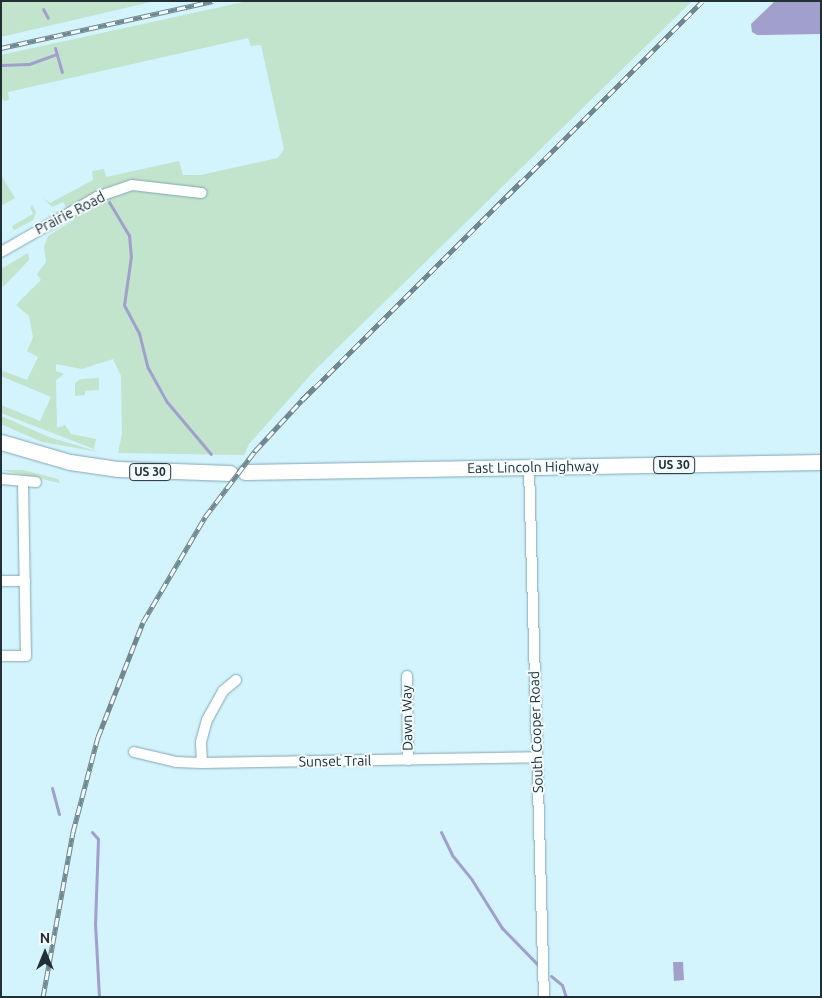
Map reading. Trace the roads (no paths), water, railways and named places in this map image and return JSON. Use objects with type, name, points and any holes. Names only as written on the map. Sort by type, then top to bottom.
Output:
[{"type":"main road","name":"East Lincoln Highway","points":[[1,442],[70,462],[118,469],[238,473],[821,462]]},
{"type":"street","name":"Prairie Road","points":[[1,252],[97,197],[132,185],[202,193]]},
{"type":"street","name":"South Cooper Road","points":[[530,468],[536,758],[544,997]]},
{"type":"street","points":[[1,479],[36,482]]},
{"type":"street","points":[[1,656],[26,656],[23,481]]},
{"type":"street","points":[[1,581],[25,581]]},
{"type":"street","name":"Dawn Way","points":[[407,676],[408,760]]},
{"type":"street","points":[[202,763],[202,742],[207,720],[223,691],[236,680]]},
{"type":"street","name":"Sunset Trail","points":[[134,752],[176,762],[202,763],[536,758]]},
{"type":"water","points":[[775,1],[821,1],[821,34],[757,35],[752,32],[751,24]]},
{"type":"water","points":[[673,962],[683,962],[684,980],[674,981]]},
{"type":"waterway","points":[[43,9],[48,18]]},
{"type":"waterway","points":[[55,48],[62,72]]},
{"type":"waterway","points":[[1,65],[29,64],[56,54]]},
{"type":"waterway","points":[[109,202],[129,235],[131,256],[124,305],[139,333],[148,368],[167,402],[211,454]]},
{"type":"waterway","points":[[52,788],[59,814]]},
{"type":"waterway","points":[[92,832],[98,839],[95,923],[99,997]]},
{"type":"waterway","points":[[441,832],[452,855],[472,880],[502,928],[541,968]]},
{"type":"waterway","points":[[551,976],[562,985],[566,997]]},
{"type":"railway","points":[[1,48],[213,1]]},
{"type":"railway","points":[[43,997],[73,832],[98,737],[143,622],[205,517],[255,451],[302,400],[703,1]]}]
